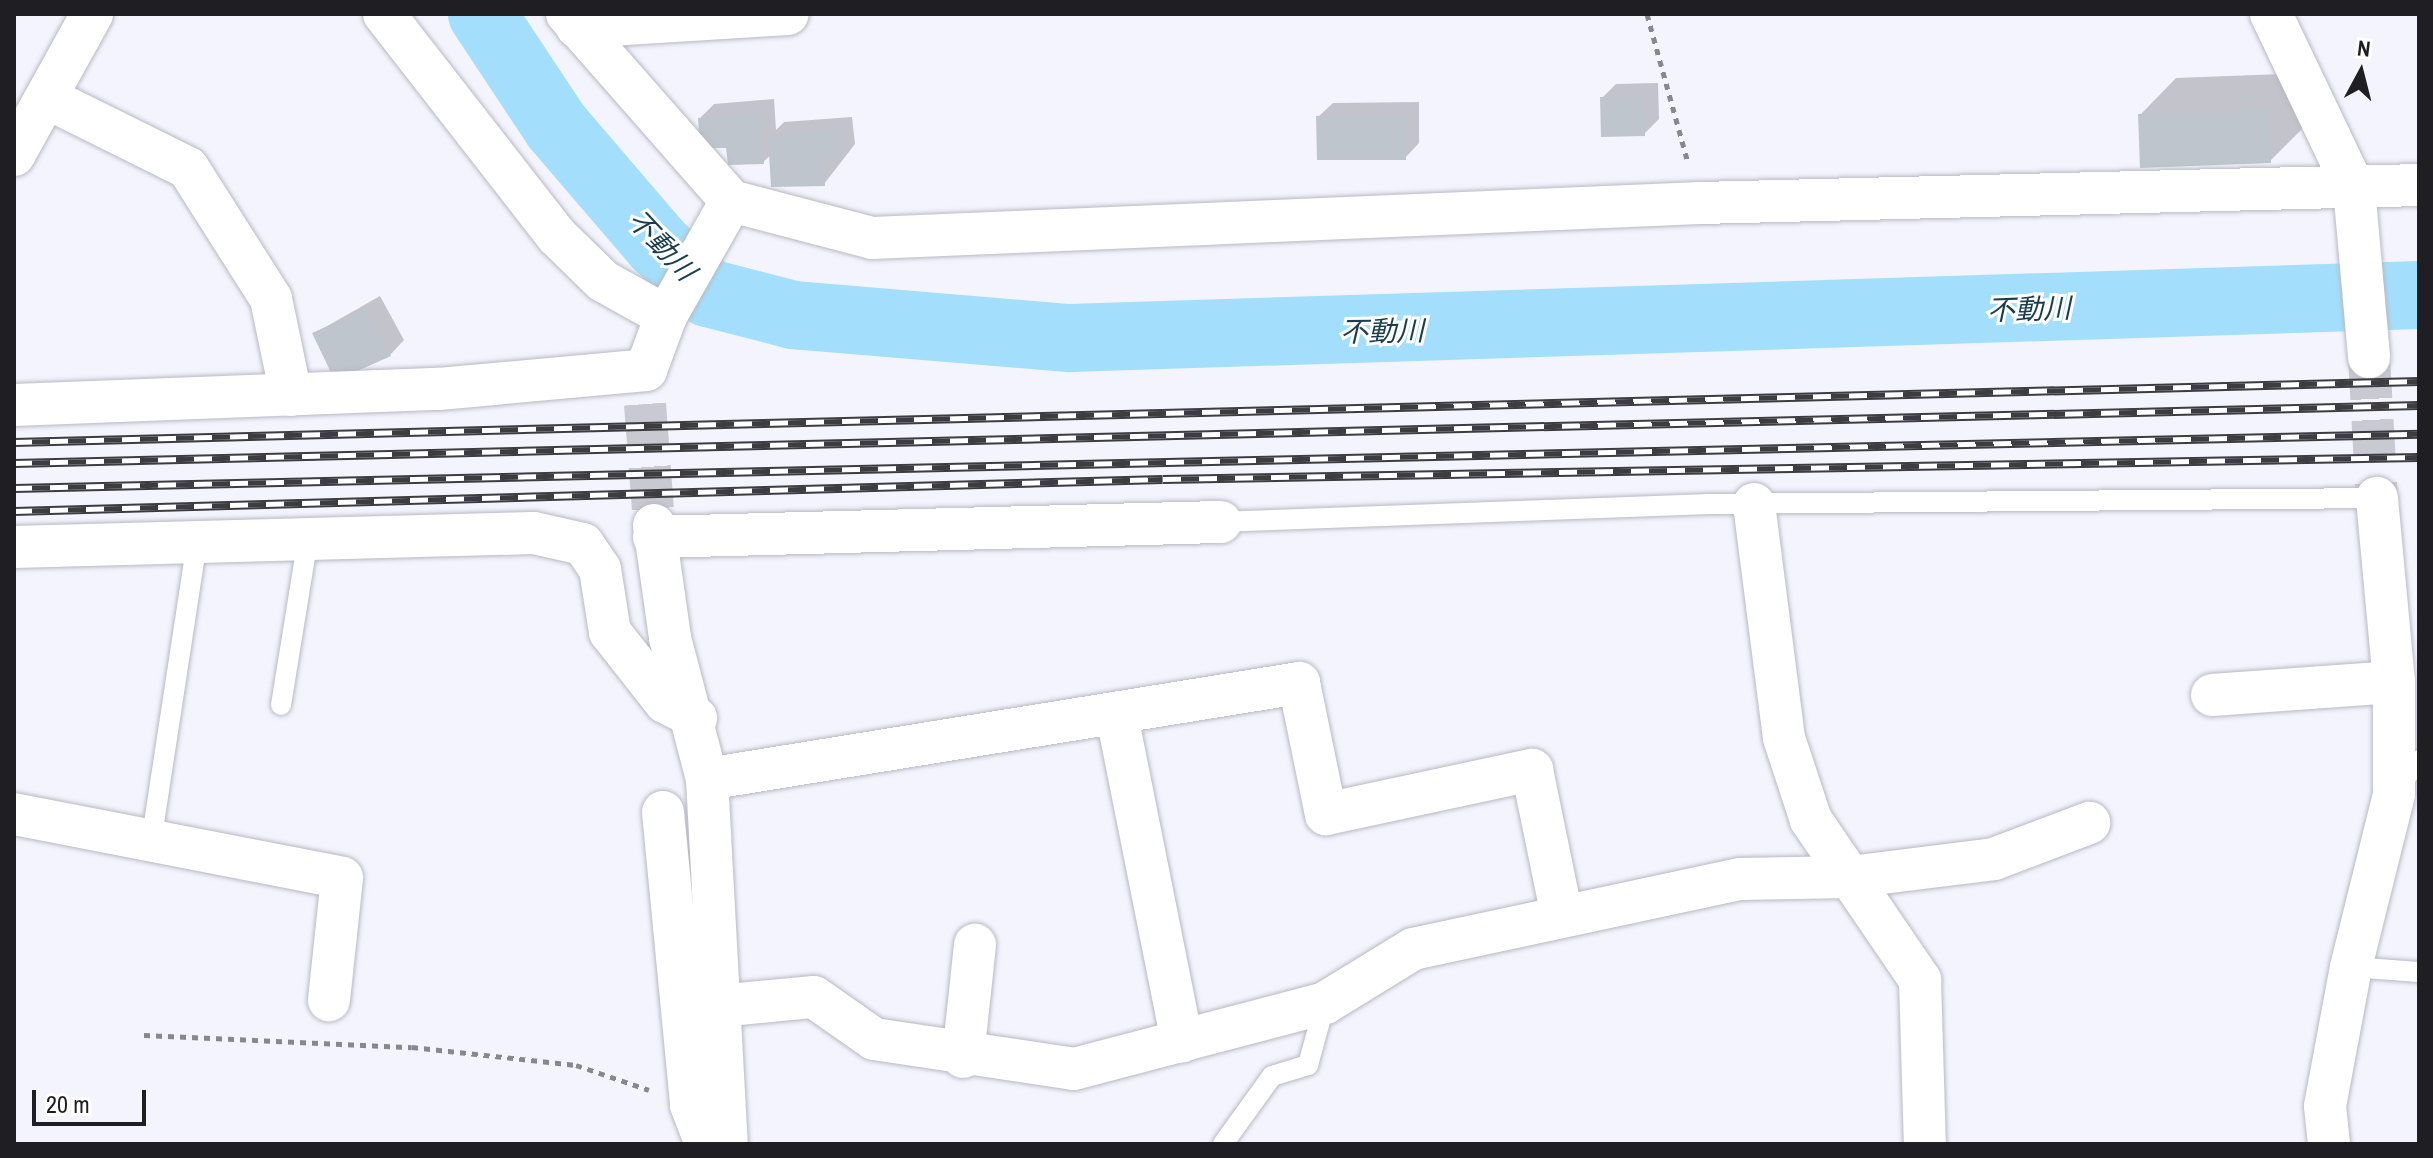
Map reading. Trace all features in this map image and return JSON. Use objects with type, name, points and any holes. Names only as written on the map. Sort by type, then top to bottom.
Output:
[{"type":"street","points":[[14,155],[49,99],[92,14]]},
{"type":"street","points":[[384,14],[557,236],[603,281],[666,316]]},
{"type":"street","points":[[572,20],[788,14]]},
{"type":"street","points":[[2271,14],[2354,188],[2369,357]]},
{"type":"street","points":[[572,20],[731,201],[872,238],[1700,203],[2419,185]]},
{"type":"street","points":[[49,99],[188,168],[271,299],[291,395]]},
{"type":"street","points":[[14,405],[542,383],[645,387],[666,316],[731,201]]},
{"type":"street","points":[[2329,1144],[2325,1106],[2351,967],[2394,794],[2394,682],[2377,498]]},
{"type":"street","points":[[1754,504],[1784,738],[1811,820],[1920,980],[1925,1144]]},
{"type":"street","points":[[727,1144],[707,779],[696,718],[670,638],[654,531],[1221,522]]},
{"type":"street","points":[[14,547],[534,533],[583,544],[600,569],[610,632],[665,702],[696,718]]},
{"type":"street","points":[[2212,695],[2394,682]]},
{"type":"street","points":[[707,779],[1117,716],[1299,683],[1326,814],[1532,770],[1562,916]]},
{"type":"street","points":[[1117,716],[1182,1042]]},
{"type":"street","points":[[663,812],[691,1105],[706,1144]]},
{"type":"street","points":[[14,814],[152,836],[342,878],[329,1000]]},
{"type":"street","points":[[718,1006],[814,997],[874,1039],[963,1057],[1074,1069],[1325,1003],[1413,949],[1740,879],[1850,877],[1994,859],[2089,823]]},
{"type":"street","points":[[963,1057],[975,945]]},
{"type":"lane","points":[[1221,522],[1754,504],[2377,498]]},
{"type":"lane","points":[[281,705],[308,539]]},
{"type":"lane","points":[[152,836],[197,542]]},
{"type":"lane","points":[[2394,794],[2419,760]]},
{"type":"lane","points":[[2351,967],[2419,972]]},
{"type":"lane","points":[[1223,1144],[1272,1076],[1308,1065],[1325,1003]]},
{"type":"path","points":[[1647,14],[1700,203]]},
{"type":"path","points":[[144,1035],[412,1047],[576,1065],[691,1105]]},
{"type":"building","points":[[1644,96],[1645,136],[1601,137],[1600,97]]},
{"type":"building","points":[[2268,109],[2271,163],[2140,168],[2138,114]]},
{"type":"building","points":[[760,113],[764,164],[728,165],[726,148],[700,148],[698,118]]},
{"type":"building","points":[[1316,116],[1405,116],[1406,160],[1317,160]]},
{"type":"building","points":[[838,130],[841,161],[823,161],[825,186],[771,187],[768,136]]},
{"type":"building","points":[[366,309],[391,356],[335,381],[312,333]]},
{"type":"waterway","name":"不動川","points":[[482,14],[556,126],[658,245],[708,293],[793,315],[1069,338],[2419,295]]},
{"type":"tunnel","points":[[2369,357],[2377,498]]},
{"type":"tunnel","points":[[645,404],[654,525]]},
{"type":"railway","points":[[14,442],[2419,381]]},
{"type":"railway","points":[[14,463],[2419,405]]},
{"type":"railway","points":[[14,488],[2419,434]]},
{"type":"railway","points":[[14,511],[1163,479],[2419,457]]}]
